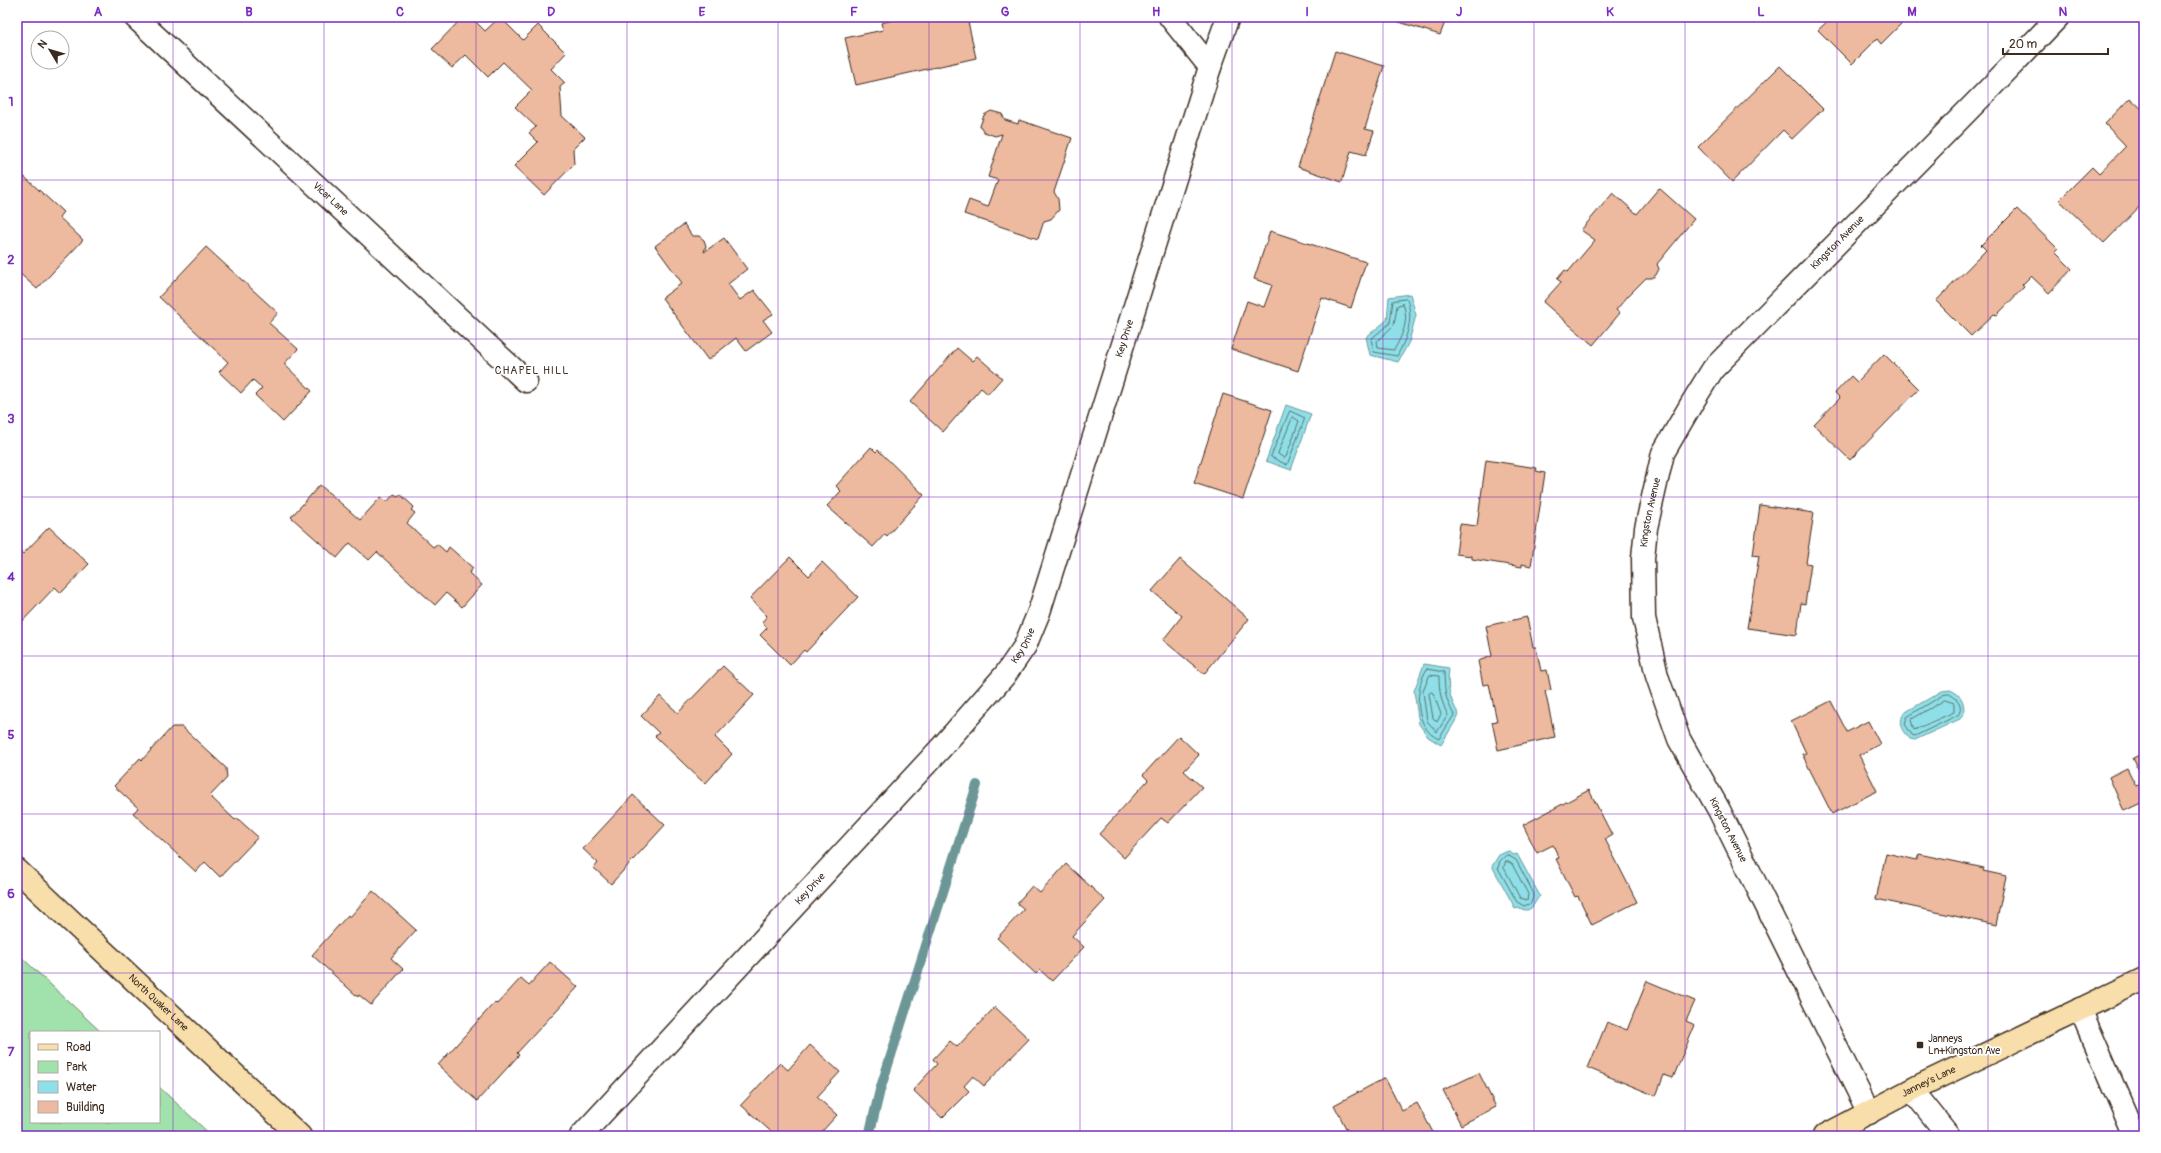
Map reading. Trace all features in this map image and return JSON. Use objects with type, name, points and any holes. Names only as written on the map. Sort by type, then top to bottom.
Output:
[{"type":"main road","name":"North Quaker Lane","points":[[17,870],[300,1136]]},
{"type":"main road","name":"Janney's Lane","points":[[1824,1136],[1912,1090],[2144,978]]},
{"type":"street","name":"Vicar Lane","points":[[135,17],[526,381]]},
{"type":"street","points":[[1170,17],[1210,67]]},
{"type":"street","name":"Key Drive","points":[[581,1136],[940,749],[1005,675],[1025,646],[1039,612],[1210,67],[1228,17]]},
{"type":"street","name":"Kingston Avenue","points":[[1868,1113],[1719,810],[1679,739],[1657,676],[1644,618],[1643,558],[1646,528],[1663,453],[1713,369],[1990,90],[2058,17]]},
{"type":"street","points":[[2080,1009],[2133,1135]]},
{"type":"street","points":[[1912,1090],[1949,1136]]},
{"type":"green space","points":[[17,953],[100,1031],[30,1031],[30,1123],[160,1123],[160,1088],[212,1136],[17,1136]]},
{"type":"water","points":[[1410,294],[1416,315],[1409,342],[1398,362],[1370,355],[1366,337],[1387,320],[1389,297]]},
{"type":"water","points":[[1286,405],[1311,414],[1291,470],[1266,461]]},
{"type":"water","points":[[1424,664],[1449,668],[1448,682],[1450,693],[1459,715],[1441,745],[1428,737],[1419,724],[1414,691]]},
{"type":"water","points":[[1950,690],[1962,699],[1964,713],[1960,719],[1915,740],[1910,739],[1905,733],[1901,724],[1904,713],[1942,691]]},
{"type":"water","points":[[1508,851],[1514,855],[1517,854],[1540,896],[1530,909],[1515,908],[1492,866],[1499,855]]},
{"type":"building","points":[[463,17],[471,17],[485,31],[500,17],[523,40],[538,25],[566,53],[551,69],[565,83],[560,87],[562,116],[585,137],[573,149],[574,164],[544,195],[514,166],[538,142],[529,133],[536,127],[515,107],[532,90],[503,62],[488,77],[466,55],[452,68],[432,49]]},
{"type":"building","points":[[905,17],[967,17],[976,58],[856,85],[845,38],[883,30],[881,23]]},
{"type":"building","points":[[1398,17],[1447,17],[1440,35],[1396,21]]},
{"type":"building","points":[[1832,17],[1908,17],[1881,44],[1877,39],[1852,64],[1818,30]]},
{"type":"building","points":[[1335,51],[1384,66],[1365,129],[1374,131],[1366,155],[1351,151],[1342,182],[1298,167]]},
{"type":"building","points":[[1780,66],[1823,109],[1792,139],[1783,130],[1732,182],[1698,147]]},
{"type":"building","points":[[2130,98],[2144,111],[2144,202],[2104,243],[2059,200],[2092,167],[2099,174],[2126,146],[2105,124]]},
{"type":"building","points":[[991,111],[1002,114],[1005,120],[1018,124],[1019,120],[1072,138],[1054,192],[1058,199],[1059,210],[1051,219],[1044,221],[1038,239],[964,214],[969,200],[988,207],[998,180],[988,177],[1002,134],[995,136],[984,132],[980,126],[984,115]]},
{"type":"building","points":[[17,170],[63,212],[59,217],[83,240],[37,289],[17,271]]},
{"type":"building","points":[[1659,188],[1694,219],[1657,264],[1659,269],[1656,275],[1652,278],[1646,278],[1628,296],[1616,310],[1620,313],[1593,345],[1543,302],[1561,282],[1557,279],[1565,270],[1568,272],[1595,240],[1581,230],[1613,193],[1637,214]]},
{"type":"building","points":[[2017,209],[2058,249],[2055,252],[2072,269],[2049,293],[2031,276],[2022,285],[2024,287],[1997,315],[1994,314],[1971,336],[1936,301],[1986,250],[1981,245]]},
{"type":"building","points":[[684,224],[692,236],[699,236],[704,240],[706,246],[704,252],[724,238],[747,269],[728,284],[740,300],[754,290],[773,314],[763,320],[772,332],[746,351],[736,338],[708,360],[662,298],[682,283],[655,246]]},
{"type":"building","points":[[1270,231],[1366,262],[1351,308],[1322,298],[1298,371],[1231,349],[1247,301],[1264,307],[1272,285],[1254,279]]},
{"type":"building","points":[[206,247],[278,313],[269,323],[298,349],[284,364],[312,391],[283,422],[255,395],[262,388],[253,380],[241,393],[219,372],[228,362],[159,297]]},
{"type":"building","points":[[957,348],[972,361],[977,356],[1002,378],[988,394],[981,388],[943,432],[910,402]]},
{"type":"building","points":[[1884,354],[1919,389],[1850,460],[1814,425],[1840,398],[1835,393],[1851,376],[1857,382]]},
{"type":"building","points":[[1223,394],[1272,410],[1243,499],[1194,483]]},
{"type":"building","points":[[871,447],[876,452],[878,450],[924,495],[887,536],[885,534],[873,547],[827,506],[841,491],[836,486]]},
{"type":"building","points":[[1486,460],[1537,468],[1536,471],[1545,473],[1531,566],[1522,564],[1522,567],[1472,559],[1472,556],[1456,554],[1460,524],[1477,526]]},
{"type":"building","points":[[320,485],[360,520],[381,497],[387,502],[394,494],[398,496],[400,494],[414,507],[411,510],[415,513],[407,523],[433,547],[437,544],[446,552],[449,547],[473,568],[469,573],[482,585],[462,607],[446,593],[435,605],[377,552],[369,560],[350,543],[337,558],[291,517]]},
{"type":"building","points":[[1760,505],[1814,513],[1806,563],[1811,564],[1805,604],[1801,603],[1797,635],[1747,628],[1759,556],[1753,555]]},
{"type":"building","points":[[49,527],[89,564],[61,593],[55,587],[17,627],[17,548],[23,554]]},
{"type":"building","points":[[790,557],[809,576],[822,562],[858,597],[806,652],[804,650],[790,665],[760,635],[767,628],[762,622],[767,616],[750,598]]},
{"type":"building","points":[[1180,559],[1249,619],[1204,674],[1163,640],[1182,616],[1152,591]]},
{"type":"building","points":[[1527,617],[1533,647],[1536,647],[1541,671],[1547,670],[1551,690],[1545,691],[1555,737],[1498,750],[1492,722],[1497,721],[1489,684],[1483,685],[1478,661],[1492,656],[1486,626]]},
{"type":"building","points":[[723,666],[754,695],[715,737],[732,754],[705,784],[655,736],[659,733],[641,716],[660,696],[678,713]]},
{"type":"building","points":[[1831,701],[1847,732],[1868,721],[1880,744],[1859,755],[1877,791],[1832,814],[1802,754],[1806,753],[1791,721]]},
{"type":"building","points":[[172,727],[182,727],[226,768],[227,778],[210,796],[235,820],[237,818],[258,837],[220,877],[205,862],[196,872],[133,813],[138,808],[114,786],[140,758],[142,760]]},
{"type":"building","points":[[1179,736],[1199,755],[1184,771],[1202,787],[1168,823],[1161,818],[1124,858],[1099,834],[1148,780],[1143,775]]},
{"type":"building","points":[[2144,753],[2144,781],[2133,758]]},
{"type":"building","points":[[2127,768],[2136,786],[2144,783],[2144,799],[2142,800],[2143,802],[2124,811],[2109,777]]},
{"type":"building","points":[[1589,790],[1612,835],[1605,839],[1637,902],[1592,925],[1578,896],[1575,897],[1556,859],[1559,858],[1553,845],[1537,853],[1523,825]]},
{"type":"building","points":[[633,795],[665,825],[611,884],[594,868],[598,863],[583,849]]},
{"type":"building","points":[[1886,853],[1917,860],[1919,854],[1984,868],[1983,871],[2006,876],[1996,925],[1876,899]]},
{"type":"building","points":[[1066,864],[1105,900],[1072,936],[1084,947],[1052,981],[1040,970],[1036,974],[997,938],[1024,909],[1017,903],[1032,886],[1040,893]]},
{"type":"building","points":[[373,891],[416,930],[391,958],[403,969],[371,1005],[359,995],[358,997],[312,955],[348,915],[350,917]]},
{"type":"building","points":[[550,962],[578,987],[517,1053],[519,1055],[477,1101],[438,1065],[495,1002],[497,1004],[521,978],[529,985]]},
{"type":"building","points":[[1647,981],[1695,1001],[1686,1021],[1695,1025],[1673,1078],[1664,1075],[1656,1096],[1588,1068],[1607,1022],[1627,1030]]},
{"type":"building","points":[[995,1007],[1029,1039],[984,1086],[973,1076],[964,1086],[969,1091],[942,1118],[913,1090],[937,1064],[933,1059],[950,1041],[957,1047]]},
{"type":"building","points":[[810,1045],[840,1072],[817,1097],[837,1115],[818,1136],[776,1136],[741,1105],[780,1063],[788,1070]]},
{"type":"building","points":[[1479,1073],[1496,1107],[1461,1125],[1443,1090]]},
{"type":"building","points":[[1385,1078],[1402,1111],[1417,1103],[1435,1136],[1350,1136],[1334,1105]]},
{"type":"waterway","points":[[869,1136],[880,1090],[977,785]]},
{"type":"place","name":"Janneys Ln+Kingston Ave","points":[[1920,1045]]},
{"type":"district","name":"CHAPEL HILL","points":[[532,370]]}]
